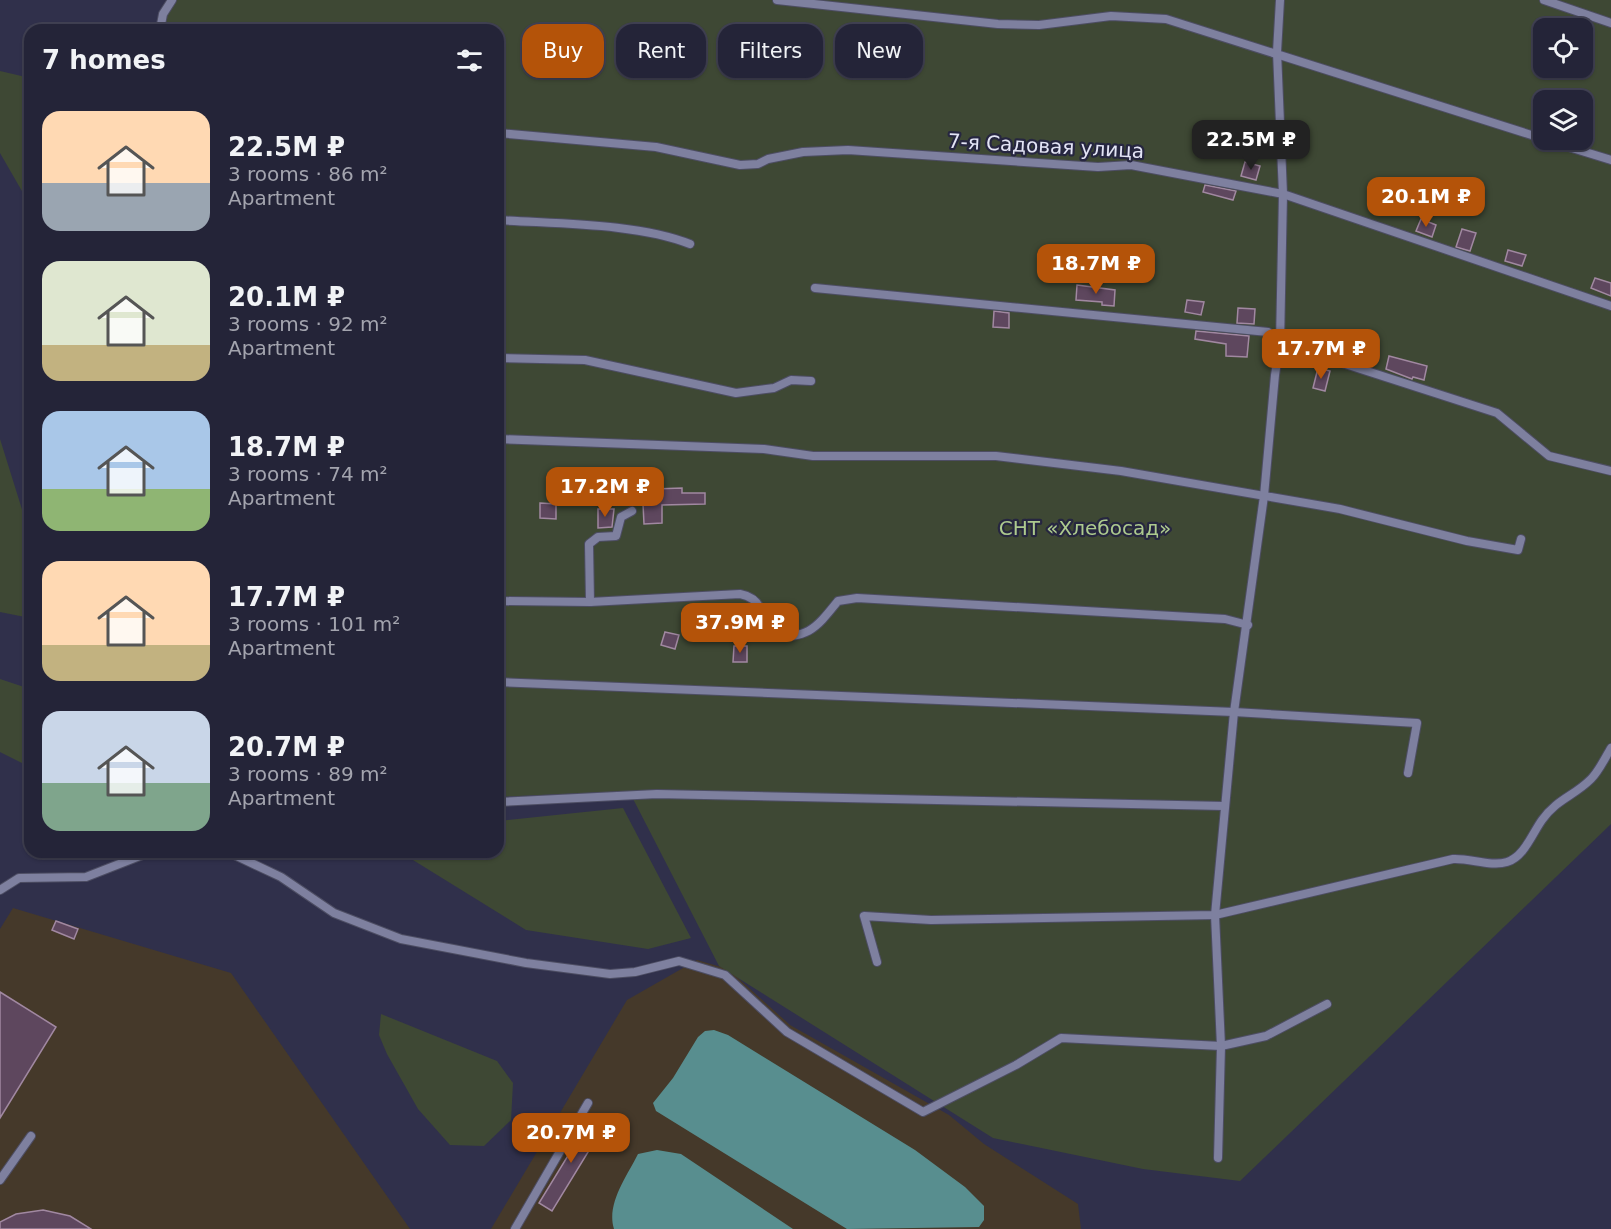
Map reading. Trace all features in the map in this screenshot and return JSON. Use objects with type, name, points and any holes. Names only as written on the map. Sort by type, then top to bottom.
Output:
[{"type":"lane","points":[[161,24],[163,14],[172,0]]},
{"type":"lane","points":[[777,0],[998,24],[1039,25],[1111,16],[1166,19],[1277,52],[1533,135]]},
{"type":"lane","points":[[1218,1158],[1221,1046],[1215,915],[1234,712],[1248,626],[1280,343],[1283,194],[1277,52],[1280,0]]},
{"type":"lane","points":[[1544,0],[1611,23]]},
{"type":"lane","name":"7-я Садовая улица","points":[[504,134],[657,147],[740,165],[758,164],[768,159],[803,152],[848,150],[1098,167],[1131,165],[1283,194],[1611,306]]},
{"type":"lane","points":[[1580,150],[1611,160]]},
{"type":"lane","points":[[504,220],[639,231],[674,237],[690,244]]},
{"type":"lane","points":[[815,288],[1268,332],[1280,343],[1497,413],[1549,456],[1611,471]]},
{"type":"lane","points":[[504,358],[585,360],[736,393],[774,388],[791,380],[811,381]]},
{"type":"lane","points":[[504,439],[764,449],[813,456],[996,456],[1121,471],[1340,508],[1467,541],[1518,550],[1521,539]]},
{"type":"lane","points":[[590,602],[589,544],[598,537],[616,536],[621,518],[632,511]]},
{"type":"lane","points":[[504,602],[590,602],[745,594],[756,602],[764,613],[767,637],[791,637],[809,632],[817,627],[838,601],[857,598],[1225,620],[1248,626]]},
{"type":"lane","points":[[504,682],[1234,712],[1417,723],[1408,773]]},
{"type":"lane","points":[[877,962],[864,916],[932,920],[1215,915],[1453,859],[1507,862],[1520,855],[1558,801],[1591,779],[1611,748]]},
{"type":"lane","points":[[504,802],[657,794],[1224,806]]},
{"type":"lane","points":[[0,890],[19,878],[87,877],[135,858]]},
{"type":"lane","points":[[240,858],[280,877],[334,913],[401,939],[526,963],[610,974],[635,972],[679,961],[725,975],[787,1032],[923,1112],[1016,1065],[1060,1038],[1221,1046],[1266,1036],[1327,1004]]},
{"type":"lane","points":[[515,1229],[588,1103]]},
{"type":"lane","points":[[0,1180],[31,1136]]},
{"type":"shaded area","points":[[13,908],[231,973],[410,1229],[0,1229],[0,929]]},
{"type":"shaded area","points":[[697,960],[728,969],[790,1025],[949,1115],[984,1144],[1078,1204],[1081,1229],[491,1229],[627,1000]]},
{"type":"shaded area","points":[[714,1030],[728,1035],[915,1150],[965,1187],[984,1206],[984,1220],[979,1227],[847,1229],[656,1111],[653,1103],[673,1078],[698,1037],[705,1031]]},
{"type":"shaded area","points":[[657,1150],[681,1154],[793,1229],[614,1229],[613,1210],[623,1181],[638,1154]]},
{"type":"green space","name":"СНТ «Хлебосад»","points":[[168,0],[1611,0],[1611,824],[1240,1181],[1143,1169],[993,1138],[719,966],[629,791],[504,797],[504,24],[163,24]]},
{"type":"green space","points":[[0,71],[24,77],[24,195],[0,153]]},
{"type":"green space","points":[[0,439],[24,516],[24,617],[0,612]]},
{"type":"green space","points":[[0,679],[24,687],[24,764],[0,752]]},
{"type":"green space","points":[[623,808],[691,938],[648,949],[526,930],[410,858],[504,858],[504,820]]},
{"type":"green space","points":[[381,1014],[497,1061],[513,1083],[511,1120],[484,1146],[450,1145],[418,1109],[387,1054],[379,1035]]},
{"type":"building","points":[[1245,162],[1260,166],[1256,180],[1241,176]]},
{"type":"building","points":[[1205,185],[1236,191],[1233,200],[1203,192]]},
{"type":"building","points":[[1421,219],[1436,225],[1432,237],[1416,231]]},
{"type":"building","points":[[1462,229],[1476,233],[1470,251],[1456,247]]},
{"type":"building","points":[[1508,250],[1526,255],[1522,266],[1505,261]]},
{"type":"building","points":[[1595,278],[1611,283],[1611,296],[1591,288]]},
{"type":"building","points":[[1077,285],[1115,290],[1114,306],[1102,305],[1102,302],[1076,300]]},
{"type":"building","points":[[1187,300],[1204,302],[1201,315],[1185,312]]},
{"type":"building","points":[[1238,308],[1255,309],[1254,324],[1237,323]]},
{"type":"building","points":[[994,311],[1009,313],[1009,328],[993,327]]},
{"type":"building","points":[[1196,331],[1249,336],[1247,357],[1226,356],[1226,344],[1195,339]]},
{"type":"building","points":[[1340,342],[1358,347],[1355,359],[1336,355]]},
{"type":"building","points":[[1389,356],[1427,366],[1424,380],[1413,377],[1412,379],[1386,369]]},
{"type":"building","points":[[1318,368],[1330,371],[1325,391],[1313,388]]},
{"type":"building","points":[[682,488],[682,493],[705,493],[705,504],[662,505],[662,523],[644,524],[643,504],[625,504],[625,490]]},
{"type":"building","points":[[540,503],[556,504],[556,519],[540,518]]},
{"type":"building","points":[[598,509],[614,509],[612,527],[598,528]]},
{"type":"building","points":[[665,632],[679,635],[675,649],[661,645]]},
{"type":"building","points":[[734,646],[747,646],[747,662],[733,662]]},
{"type":"building","points":[[56,921],[78,929],[74,939],[52,930]]},
{"type":"building","points":[[0,992],[56,1027],[0,1118]]},
{"type":"building","points":[[591,1118],[604,1126],[552,1211],[539,1203]]},
{"type":"building","points":[[43,1210],[70,1216],[91,1229],[0,1229],[0,1222],[16,1214]]}]
